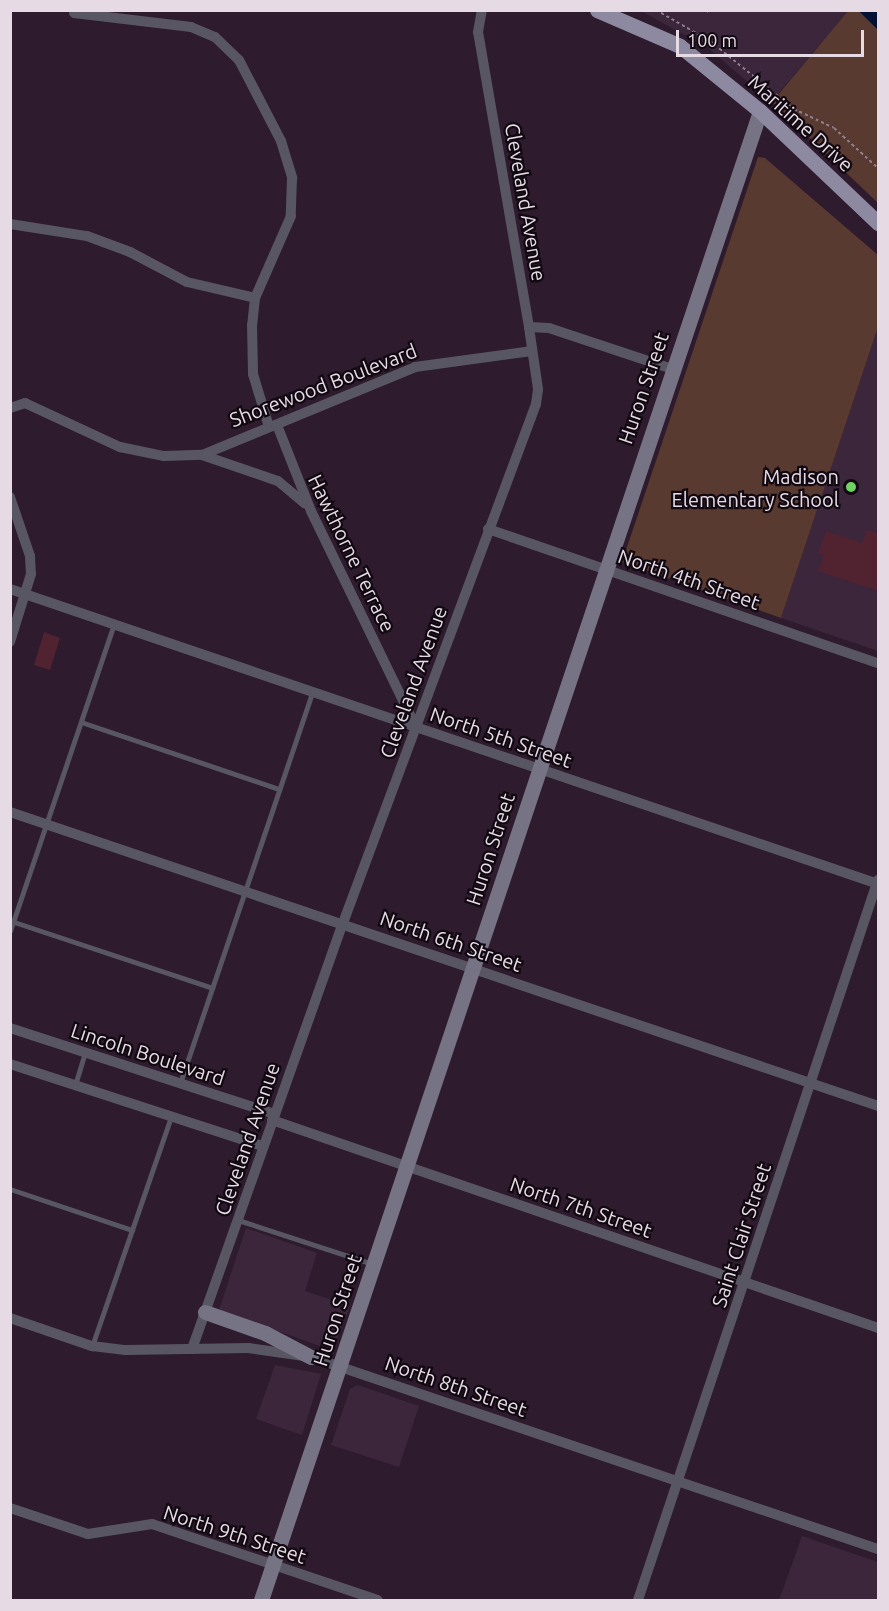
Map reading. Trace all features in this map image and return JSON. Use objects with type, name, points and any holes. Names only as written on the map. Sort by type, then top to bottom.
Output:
[{"type":"main road","name":"Maritime Drive","points":[[597,10],[680,46],[760,111],[879,223]]},
{"type":"street","name":"Cleveland Avenue","points":[[192,1348],[343,923],[536,404],[538,389],[529,327],[477,32],[482,10]]},
{"type":"street","name":"Hawthorne Terrace","points":[[74,13],[191,27],[215,37],[239,60],[281,141],[292,178],[287,234],[255,298],[253,374],[273,426],[311,511],[416,727]]},
{"type":"street","name":"Huron Street","points":[[261,1600],[407,1167],[604,569],[760,111]]},
{"type":"street","points":[[10,224],[87,236],[130,252],[187,282],[255,298]]},
{"type":"street","points":[[529,327],[549,328],[672,369]]},
{"type":"street","name":"Shorewood Boulevard","points":[[10,408],[26,403],[120,447],[164,456],[202,455],[415,367],[532,351]]},
{"type":"street","name":"Shorewood Boulevard","points":[[202,455],[278,482],[311,511]]},
{"type":"street","points":[[10,496],[30,556],[26,595],[10,642]]},
{"type":"street","name":"North 4th Street","points":[[488,529],[879,663]]},
{"type":"street","name":"North 5th Street","points":[[10,589],[878,883]]},
{"type":"street","name":"North 6th Street","points":[[10,812],[879,1106]]},
{"type":"street","name":"Saint Clair Street","points":[[638,1600],[878,883]]},
{"type":"street","name":"Lincoln Boulevard","points":[[10,1028],[180,1083],[273,1117]]},
{"type":"street","points":[[10,1064],[263,1146]]},
{"type":"street","name":"North 7th Street","points":[[273,1117],[407,1167],[879,1328]]},
{"type":"street","points":[[205,1312],[264,1333],[311,1357]]},
{"type":"street","name":"North 8th Street","points":[[10,1318],[92,1346],[126,1350],[248,1348],[311,1357],[879,1549]]},
{"type":"street","name":"North 9th Street","points":[[10,1508],[88,1534],[152,1524],[378,1600]]},
{"type":"lane","points":[[10,931],[114,624]]},
{"type":"lane","points":[[180,1083],[312,692]]},
{"type":"lane","points":[[81,722],[279,789]]},
{"type":"lane","points":[[14,922],[212,988]]},
{"type":"lane","points":[[75,1085],[85,1052]]},
{"type":"lane","points":[[92,1346],[171,1116]]},
{"type":"lane","points":[[10,1189],[132,1230]]},
{"type":"lane","points":[[237,1220],[374,1264]]},
{"type":"path","points":[[656,10],[710,41],[794,109],[834,128],[879,168]]},
{"type":"shaded area","points":[[641,11],[848,11],[771,102],[708,48]]},
{"type":"shaded area","points":[[848,11],[859,11],[878,29],[878,203],[772,102]]},
{"type":"shaded area","points":[[758,157],[765,158],[878,255],[878,327],[781,618],[622,562]]},
{"type":"shaded area","name":"Madison Elementary School","points":[[878,327],[878,651],[781,618]]},
{"type":"shaded area","points":[[246,1228],[317,1253],[305,1291],[350,1306],[335,1345],[320,1346],[219,1310]]},
{"type":"shaded area","points":[[275,1365],[321,1374],[302,1435],[256,1419]]},
{"type":"shaded area","points":[[358,1385],[419,1406],[399,1467],[331,1445],[350,1389]]},
{"type":"shaded area","points":[[802,1536],[878,1562],[878,1600],[779,1600]]},
{"type":"water","points":[[859,11],[878,11],[878,30]]},
{"type":"building","points":[[867,530],[879,534],[879,591],[818,571],[824,555],[818,553],[826,531],[862,543]]},
{"type":"building","points":[[44,632],[60,638],[50,670],[34,665]]},
{"type":"place","name":"Madison Elementary School","points":[[851,487]]}]
